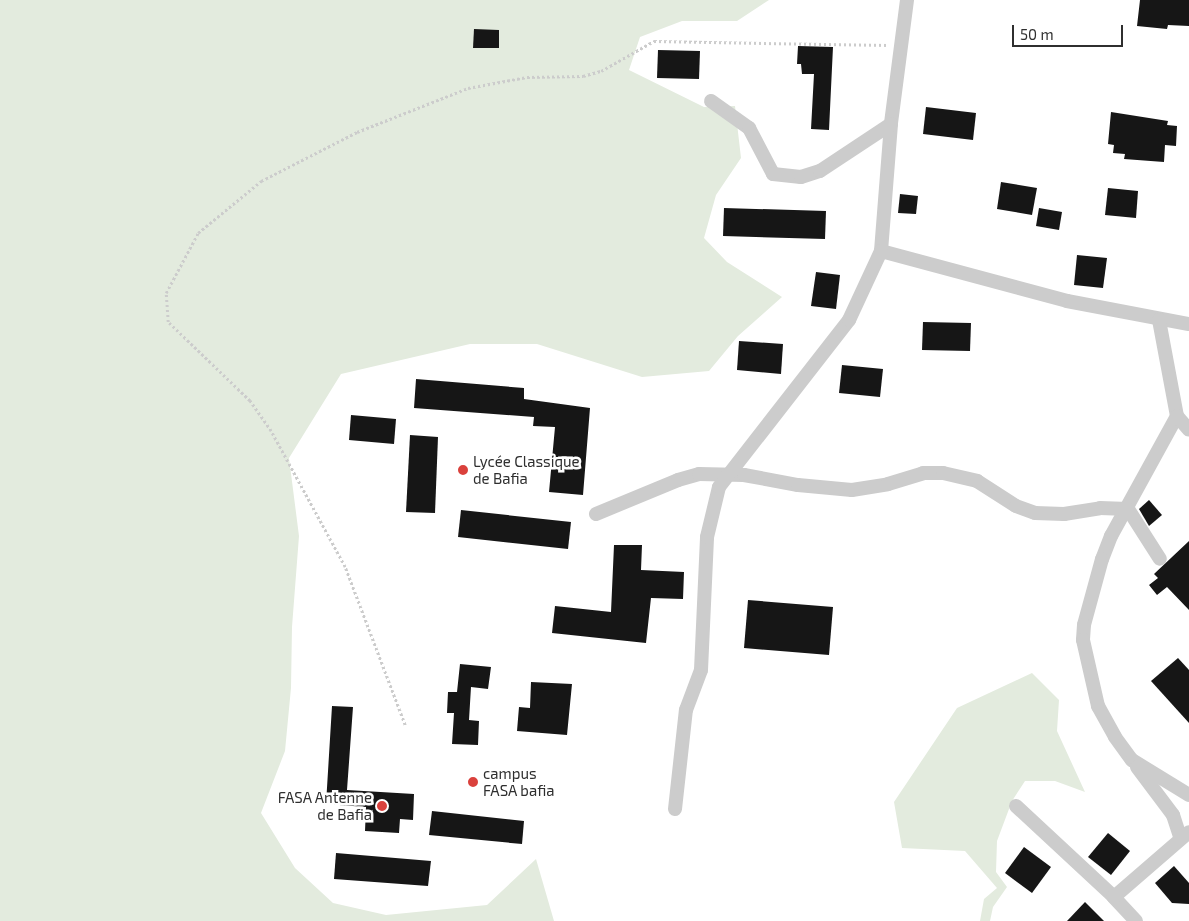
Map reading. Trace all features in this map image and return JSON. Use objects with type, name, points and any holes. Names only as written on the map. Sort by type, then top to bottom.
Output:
[{"type":"street","points":[[675,809],[686,710],[702,670],[707,537],[719,487],[728,473],[792,398],[849,320],[881,251],[891,124],[907,0]]},
{"type":"street","points":[[711,101],[749,128],[773,174],[801,177],[820,171],[891,124]]},
{"type":"street","points":[[881,251],[1067,301],[1159,320],[1189,324]]},
{"type":"street","points":[[1159,320],[1176,416],[1189,430]]},
{"type":"street","points":[[1114,897],[1185,834],[1115,737],[1098,706],[1083,640],[1084,625],[1102,559],[1176,416]]},
{"type":"street","points":[[596,514],[678,480],[699,474],[728,473],[798,485],[852,490],[888,484],[923,473],[942,473],[977,481],[1016,506],[1035,514],[1064,514],[1100,508],[1128,509]]},
{"type":"street","points":[[1128,509],[1160,559]]},
{"type":"street","points":[[1132,760],[1189,795]]},
{"type":"street","points":[[1016,806],[1114,897],[1136,921]]},
{"type":"path","points":[[405,724],[345,566],[271,431],[250,401],[168,322],[166,293],[198,233],[261,181],[357,132],[468,88],[527,77],[583,76],[601,71],[654,41],[902,45]]},
{"type":"shaded area","points":[[0,0],[769,0],[737,21],[682,21],[640,37],[629,70],[704,107],[735,106],[741,158],[716,195],[704,238],[727,262],[782,297],[738,336],[709,371],[642,377],[537,344],[470,344],[341,374],[289,458],[299,536],[292,627],[291,688],[285,751],[261,813],[295,868],[333,903],[386,915],[487,905],[536,859],[554,921],[0,921]]},
{"type":"shaded area","points":[[1032,673],[1059,700],[1057,731],[1085,792],[1055,781],[1025,781],[1012,801],[997,841],[996,872],[1007,887],[993,907],[990,921],[980,921],[984,899],[997,888],[965,851],[902,848],[894,802],[957,708]]},
{"type":"building","points":[[1140,0],[1189,0],[1189,26],[1168,25],[1167,29],[1137,26]]},
{"type":"building","points":[[474,29],[499,30],[499,48],[473,48]]},
{"type":"building","points":[[798,46],[833,47],[829,130],[811,129],[814,74],[802,74],[801,64],[797,64]]},
{"type":"building","points":[[658,50],[700,51],[699,79],[657,78]]},
{"type":"building","points":[[926,107],[976,113],[973,140],[923,134]]},
{"type":"building","points":[[1111,112],[1168,121],[1167,125],[1177,126],[1176,146],[1165,145],[1164,162],[1124,159],[1125,154],[1113,153],[1114,145],[1108,144]]},
{"type":"building","points":[[1001,182],[1037,188],[1032,215],[997,209]]},
{"type":"building","points":[[1108,188],[1138,191],[1136,218],[1105,215]]},
{"type":"building","points":[[900,194],[918,196],[916,214],[898,213]]},
{"type":"building","points":[[724,208],[826,211],[825,239],[723,236]]},
{"type":"building","points":[[1039,208],[1062,212],[1059,230],[1036,226]]},
{"type":"building","points":[[1077,255],[1107,258],[1103,288],[1074,285]]},
{"type":"building","points":[[816,272],[840,275],[836,309],[811,306]]},
{"type":"building","points":[[923,322],[971,323],[970,351],[922,350]]},
{"type":"building","points":[[739,341],[783,344],[781,374],[737,370]]},
{"type":"building","points":[[842,365],[883,369],[880,397],[839,393]]},
{"type":"building","points":[[416,379],[524,388],[524,399],[590,408],[583,495],[549,492],[555,427],[533,426],[534,417],[414,408]]},
{"type":"building","points":[[351,415],[396,419],[394,444],[349,440]]},
{"type":"building","points":[[410,435],[438,437],[435,513],[406,512]]},
{"type":"building","points":[[1149,500],[1162,515],[1149,526],[1139,509]]},
{"type":"building","points":[[461,510],[571,522],[568,549],[458,537]]},
{"type":"building","points":[[1189,541],[1189,610],[1167,587],[1157,595],[1149,585],[1158,578],[1154,574]]},
{"type":"building","points":[[614,545],[642,545],[641,570],[684,572],[683,599],[651,598],[646,643],[552,633],[555,606],[611,612]]},
{"type":"building","points":[[748,600],[833,607],[829,655],[744,648]]},
{"type":"building","points":[[1178,658],[1189,670],[1189,723],[1151,681]]},
{"type":"building","points":[[460,664],[491,667],[488,689],[471,687],[469,720],[479,721],[478,745],[452,744],[454,713],[447,713],[448,692],[457,692]]},
{"type":"building","points":[[531,682],[572,684],[567,735],[517,731],[519,707],[530,708]]},
{"type":"building","points":[[332,706],[353,707],[347,790],[414,794],[413,820],[400,819],[399,833],[365,831],[366,807],[326,804]]},
{"type":"building","points":[[432,811],[524,821],[522,844],[429,835]]},
{"type":"building","points":[[1108,833],[1130,851],[1111,875],[1088,857]]},
{"type":"building","points":[[1024,847],[1051,867],[1032,893],[1005,873]]},
{"type":"building","points":[[336,853],[431,861],[428,886],[334,879]]},
{"type":"building","points":[[1174,866],[1189,883],[1189,904],[1172,903],[1155,883]]},
{"type":"building","points":[[1085,902],[1104,921],[1067,921]]},
{"type":"place","name":"Lycée Classique de Bafia","points":[[463,470]]},
{"type":"place","name":"campus FASA bafia","points":[[473,782]]},
{"type":"place","name":"FASA Antenne de Bafia","points":[[382,806]]}]
